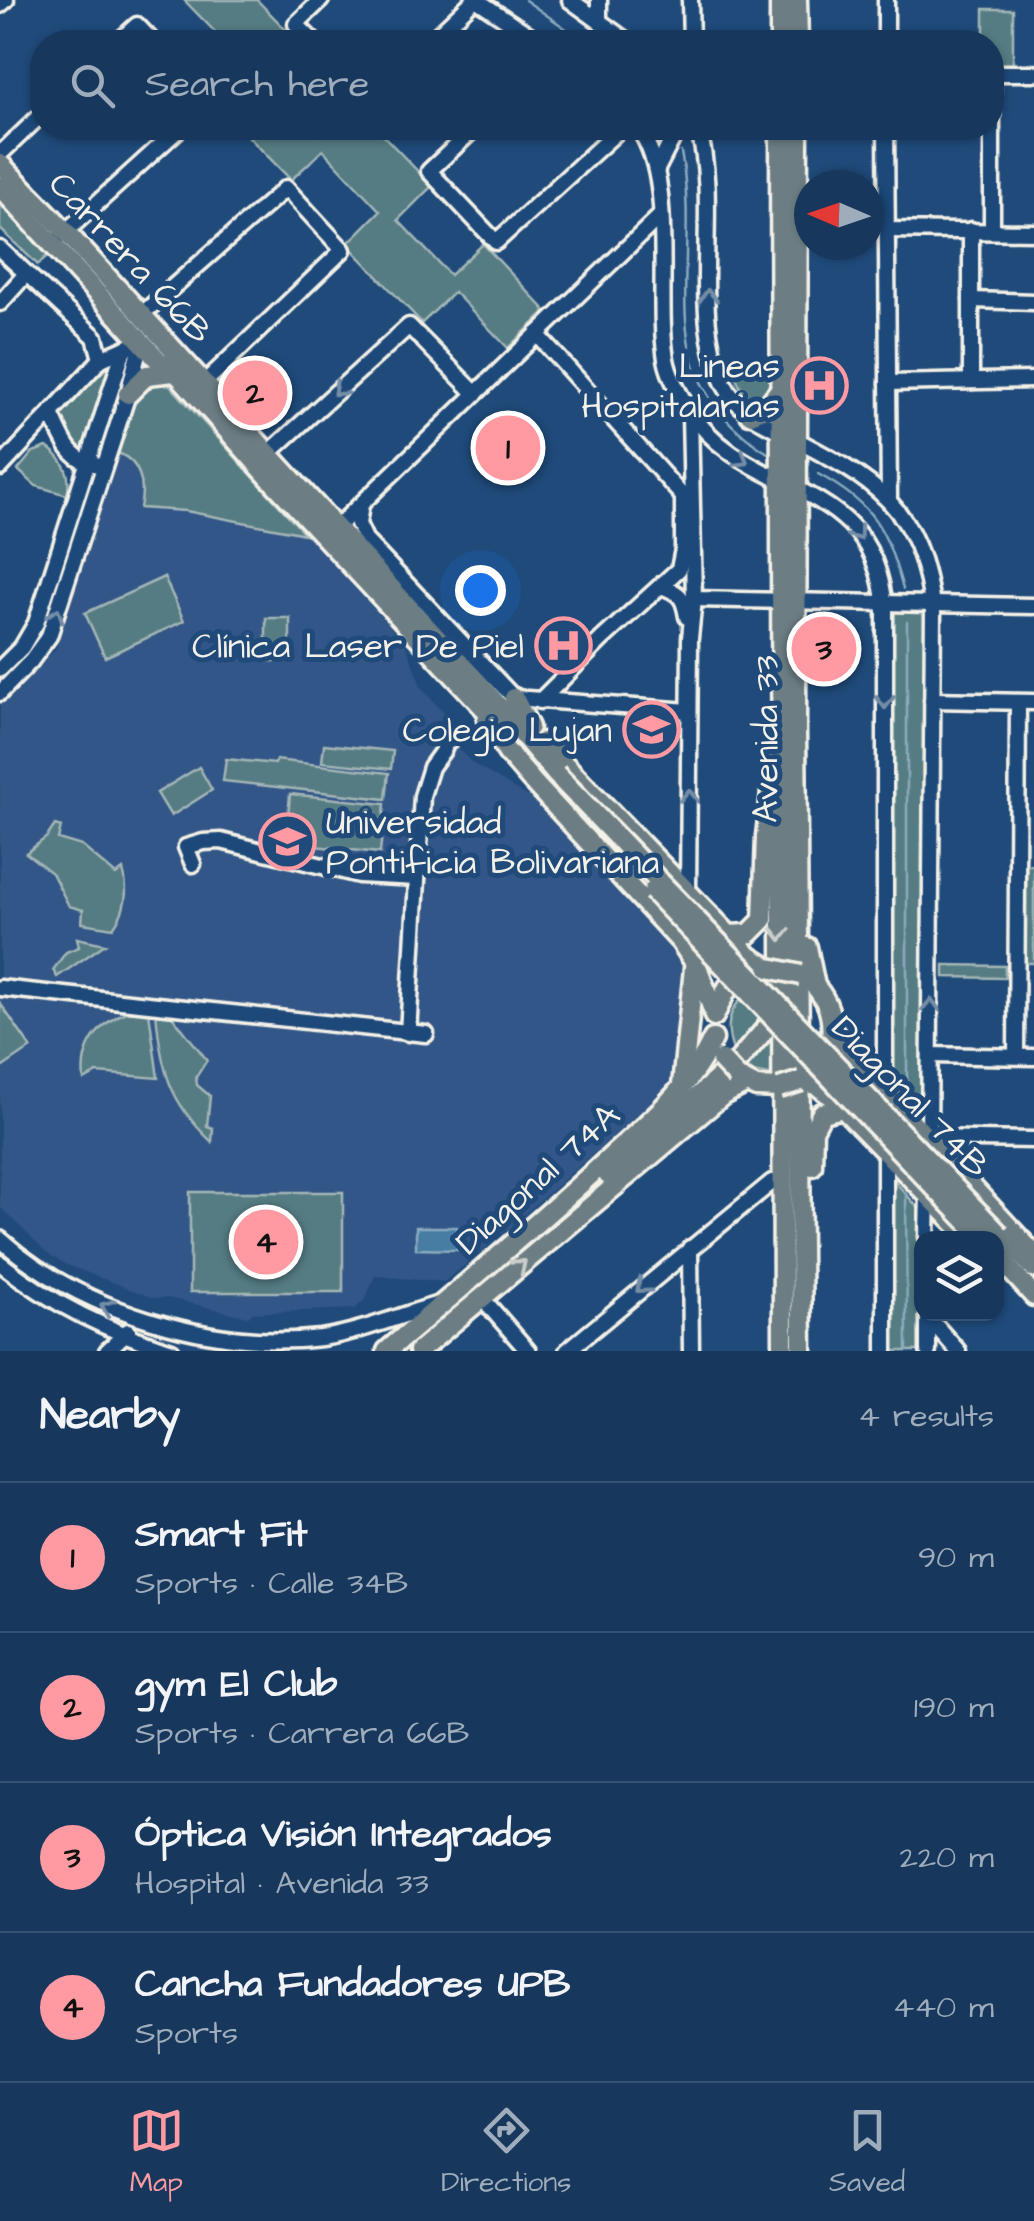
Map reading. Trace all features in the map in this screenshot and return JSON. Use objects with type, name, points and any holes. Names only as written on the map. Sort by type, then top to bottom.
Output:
[{"type":"main road","points":[[780,0],[780,30]]},
{"type":"main road","points":[[798,0],[798,30]]},
{"type":"main road","name":"Avenida 33","points":[[780,140],[782,387],[790,437]]},
{"type":"main road","name":"Avenida 33","points":[[783,1344],[781,1015],[798,140]]},
{"type":"main road","name":"Carrera 66B","points":[[0,164],[134,320],[171,346],[481,697]]},
{"type":"main road","name":"Carrera 66B","points":[[0,187],[60,237]]},
{"type":"main road","points":[[134,320],[130,345],[171,346]]},
{"type":"main road","name":"Carrera 66B","points":[[130,345],[176,372],[781,1015]]},
{"type":"main road","points":[[128,394],[148,375],[176,372]]},
{"type":"main road","points":[[750,414],[766,408],[782,387]]},
{"type":"main road","points":[[354,549],[377,554]]},
{"type":"main road","points":[[481,697],[528,727],[749,956],[769,968],[808,981],[830,1011],[832,1030],[824,1060],[802,1081],[774,1088],[742,1080],[721,1060],[713,1038],[714,1014],[695,962],[507,752],[481,697]]},
{"type":"main road","points":[[514,698],[528,727]]},
{"type":"main road","points":[[728,935],[749,934],[763,920],[766,836],[788,731]]},
{"type":"main road","points":[[788,731],[806,807],[808,981]]},
{"type":"main road","name":"Avenida 33","points":[[788,731],[803,1351]]},
{"type":"main road","points":[[632,891],[650,890],[660,881],[663,868]]},
{"type":"main road","points":[[680,942],[685,923],[704,911]]},
{"type":"main road","points":[[681,1091],[695,962]]},
{"type":"main road","points":[[714,1014],[728,987],[740,978],[769,968]]},
{"type":"main road","points":[[513,1247],[560,1216],[715,1082],[781,1015]]},
{"type":"main road","name":"Diagonal 74B","points":[[781,1015],[983,1231]]},
{"type":"main road","points":[[832,1030],[863,1069],[1030,1245]]},
{"type":"main road","name":"Diagonal 74A","points":[[387,1351],[513,1247],[681,1091],[700,1066],[713,1038]]},
{"type":"main road","points":[[863,1069],[885,1064]]},
{"type":"main road","name":"Diagonal 74A","points":[[419,1351],[742,1080]]},
{"type":"main road","points":[[802,1081],[825,1091],[963,1231]]},
{"type":"main road","points":[[774,1088],[772,1182],[783,1344]]},
{"type":"main road","points":[[803,1351],[810,1280],[813,1130],[822,1113],[843,1108]]},
{"type":"main road","points":[[910,1178],[924,1169],[928,1161]]},
{"type":"main road","points":[[955,1223],[964,1204],[983,1195]]},
{"type":"main road","name":"Diagonal 74B","points":[[1004,1249],[1034,1268]]},
{"type":"main road","name":"Diagonal 74B","points":[[1004,1256],[1034,1296]]},
{"type":"main road","points":[[1004,1274],[1034,1304]]},
{"type":"street","points":[[0,5],[6,0]]},
{"type":"street","points":[[302,30],[296,24],[320,0]]},
{"type":"street","points":[[443,30],[476,0],[522,30]]},
{"type":"street","points":[[570,0],[611,30]]},
{"type":"street","points":[[599,0],[599,21]]},
{"type":"street","points":[[690,0],[691,30]]},
{"type":"street","points":[[886,0],[886,30]]},
{"type":"street","points":[[1004,73],[1034,73]]},
{"type":"street","points":[[0,154],[30,125]]},
{"type":"street","points":[[60,237],[167,140]]},
{"type":"street","points":[[462,140],[429,171],[496,242],[607,140]]},
{"type":"street","points":[[646,140],[657,169],[667,362],[690,411],[700,426],[730,453],[832,507],[854,526],[878,571],[888,604],[885,1351]]},
{"type":"street","points":[[657,169],[672,140]]},
{"type":"street","points":[[698,140],[706,172],[713,354],[730,396],[750,414],[853,470],[890,499],[920,553],[928,606],[932,700],[927,1231]]},
{"type":"street","points":[[886,140],[890,499]]},
{"type":"street","points":[[992,140],[992,230]]},
{"type":"street","points":[[134,320],[286,188],[343,250],[204,383]]},
{"type":"street","points":[[335,529],[660,216]]},
{"type":"street","points":[[887,230],[1034,232]]},
{"type":"street","points":[[970,230],[971,381]]},
{"type":"street","points":[[0,249],[95,337],[101,359]]},
{"type":"street","points":[[0,303],[26,274]]},
{"type":"street","points":[[971,300],[1034,302]]},
{"type":"street","points":[[268,454],[410,326],[475,394]]},
{"type":"street","points":[[537,334],[688,502],[694,599],[690,638],[688,894]]},
{"type":"street","points":[[0,468],[101,359],[130,345]]},
{"type":"street","points":[[0,693],[49,636],[128,394],[130,345]]},
{"type":"street","points":[[0,669],[22,647],[36,623],[130,345]]},
{"type":"street","points":[[888,382],[1034,380]]},
{"type":"street","points":[[540,700],[679,569],[688,502],[690,411]]},
{"type":"street","points":[[51,414],[80,462],[105,466]]},
{"type":"street","points":[[361,504],[359,530],[377,554],[514,698],[690,711]]},
{"type":"street","points":[[661,586],[679,593],[684,600],[690,638]]},
{"type":"street","points":[[694,599],[1034,606]]},
{"type":"street","points":[[932,700],[1034,702]]},
{"type":"street","points":[[1016,1056],[1018,702]]},
{"type":"street","points":[[408,1032],[422,796],[431,768],[450,742]]},
{"type":"street","points":[[193,864],[186,847],[221,841],[359,875],[417,878]]},
{"type":"street","points":[[1017,855],[1034,855]]},
{"type":"street","points":[[1016,974],[1034,974]]},
{"type":"street","points":[[0,988],[426,1034]]},
{"type":"street","points":[[930,1055],[1034,1057]]},
{"type":"street","points":[[929,1138],[1034,1140]]},
{"type":"street","points":[[567,1351],[772,1182]]},
{"type":"street","points":[[0,1239],[70,1290],[140,1320],[260,1346],[332,1336],[444,1302]]},
{"type":"street","points":[[690,1248],[691,1351]]},
{"type":"street","points":[[0,1264],[58,1304],[124,1336],[172,1351]]},
{"type":"street","points":[[482,1298],[528,1351]]},
{"type":"street","points":[[107,1351],[140,1320]]},
{"type":"street","points":[[928,1321],[928,1351]]},
{"type":"street","points":[[933,1321],[958,1351]]},
{"type":"shaded area","name":"Universidad Pontificia Bolivariana","points":[[167,382],[405,643],[422,688],[454,725],[448,739],[472,763],[538,803],[686,963],[688,972],[675,1077],[665,1091],[444,1282],[375,1276],[366,1298],[355,1309],[252,1313],[248,1317],[153,1298],[67,1265],[47,1253],[0,1207],[0,703],[56,649],[135,395]]},
{"type":"shaded area","points":[[416,1227],[457,1227],[457,1250],[416,1249]]},
{"type":"green space","points":[[184,0],[257,0],[286,30],[213,30]]},
{"type":"green space","points":[[984,9],[1013,9],[1013,67],[1004,67],[1004,30],[984,30]]},
{"type":"green space","points":[[252,140],[388,140],[432,186],[398,220],[450,275],[483,244],[546,311],[508,348],[454,292],[422,323],[347,244],[380,211],[323,150],[291,180]]},
{"type":"green space","points":[[0,200],[51,252],[38,265],[0,229]]},
{"type":"green space","points":[[111,361],[108,371],[80,456],[59,417]]},
{"type":"green space","points":[[734,373],[773,374],[772,387],[759,405],[746,400]]},
{"type":"green space","points":[[150,380],[167,382],[305,534],[186,511],[140,508],[140,475],[132,462],[118,453],[138,389]]},
{"type":"green space","points":[[47,447],[65,468],[67,495],[36,486],[18,470],[33,452]]},
{"type":"green space","points":[[164,577],[184,621],[105,657],[85,613]]},
{"type":"green space","points":[[884,604],[932,606],[929,1121],[885,1083]]},
{"type":"green space","points":[[266,618],[290,618],[290,661],[266,661]]},
{"type":"green space","points":[[324,744],[393,751],[391,769],[322,762]]},
{"type":"green space","points":[[226,759],[275,764],[276,760],[389,773],[386,799],[223,781]]},
{"type":"green space","points":[[199,767],[212,790],[171,816],[157,793]]},
{"type":"green space","points":[[290,794],[385,804],[380,853],[286,843]]},
{"type":"green space","points":[[55,825],[61,827],[58,839],[82,846],[116,875],[123,870],[125,900],[113,928],[82,923],[83,910],[69,906],[52,873],[26,853],[47,837]]},
{"type":"green space","points":[[1026,865],[1034,865],[1034,963],[1025,963]]},
{"type":"green space","points":[[77,938],[105,944],[57,977],[53,970],[66,952],[79,947]]},
{"type":"green space","points":[[944,965],[1005,966],[1005,978],[944,977]]},
{"type":"green space","points":[[770,983],[754,1031],[735,1055],[729,1030],[733,1010],[748,994]]},
{"type":"green space","points":[[0,1003],[31,1048],[0,1069]]},
{"type":"green space","points":[[128,1011],[149,1012],[158,1078],[97,1073],[84,1080],[85,1057],[94,1037],[108,1022]]},
{"type":"green space","points":[[156,1012],[169,1012],[207,1060],[196,1077],[197,1085],[210,1096],[207,1126],[213,1128],[212,1142],[186,1113],[170,1083]]},
{"type":"green space","points":[[773,1033],[775,1076],[744,1066]]},
{"type":"green space","points":[[885,1170],[927,1218],[924,1231],[914,1231],[914,1321],[928,1321],[928,1351],[885,1351]]},
{"type":"green space","points":[[190,1192],[343,1192],[343,1292],[190,1292]]},
{"type":"waterway","points":[[525,0],[568,30]]},
{"type":"waterway","points":[[681,152],[686,196],[686,319],[691,356],[705,391],[731,424],[771,455]]},
{"type":"waterway","points":[[818,474],[853,497],[875,521],[891,550],[903,589]]},
{"type":"waterway","points":[[907,622],[907,1101]]},
{"type":"waterway","points":[[906,1193],[907,1351]]},
{"type":"place","name":"Lineas Hospitalarias","points":[[819,385]]},
{"type":"place","name":"gym El Club","points":[[255,393]]},
{"type":"place","name":"Smart Fit","points":[[508,448]]},
{"type":"place","name":"Clínica Laser De Piel","points":[[563,645]]},
{"type":"place","name":"Óptica Visión Integrados","points":[[824,649]]},
{"type":"place","name":"Colegio Lujan","points":[[651,729]]},
{"type":"place","name":"Universidad Pontificia Bolivariana","points":[[287,841]]},
{"type":"place","name":"Cancha Fundadores UPB","points":[[266,1242]]}]
